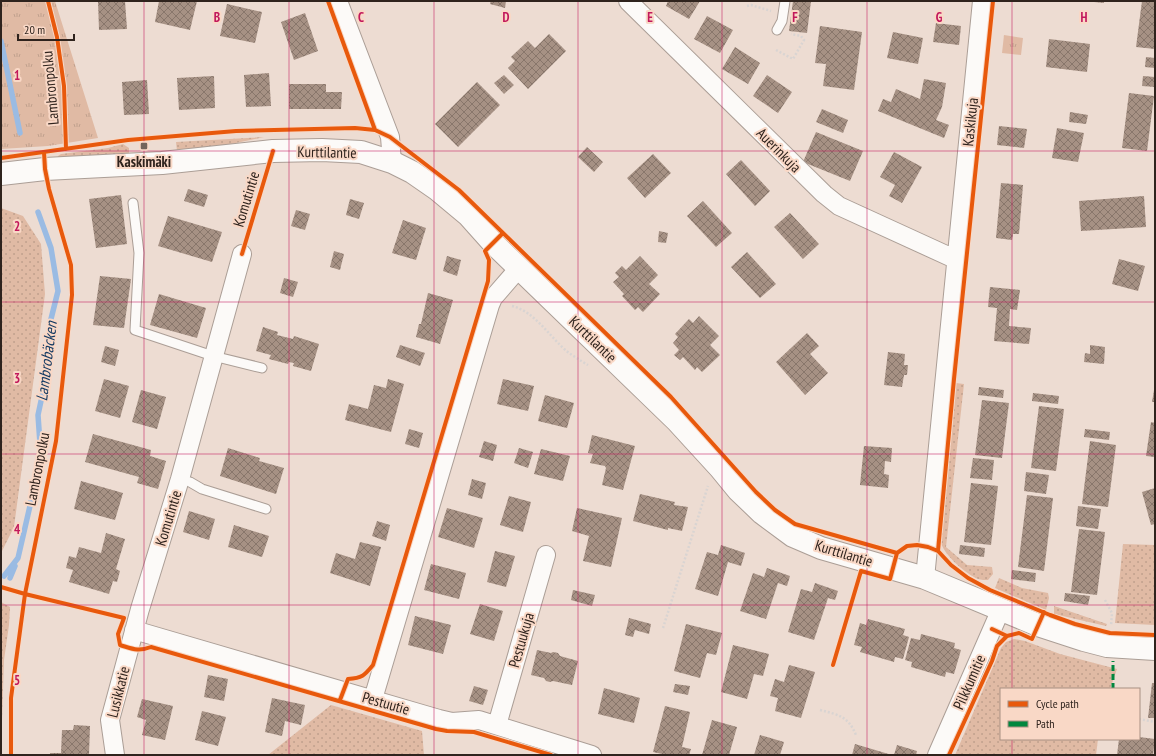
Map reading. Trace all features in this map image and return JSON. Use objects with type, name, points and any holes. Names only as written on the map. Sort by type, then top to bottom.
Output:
[{"type":"street","points":[[338,1],[390,136],[392,162]]},
{"type":"street","name":"Auerinkuja","points":[[628,1],[829,198],[839,206],[956,260]]},
{"type":"street","name":"Kaskikuja","points":[[925,578],[982,1]]},
{"type":"street","name":"Kurttilantie","points":[[1,174],[45,169],[162,163],[280,151],[322,150],[361,152],[392,162],[412,172],[438,190],[468,215],[493,243],[671,415],[715,462],[738,490],[762,514],[793,536],[821,548],[925,578],[1038,625],[1084,640],[1107,646],[1155,649]]},
{"type":"street","name":"Komutintie","points":[[134,630],[180,479],[242,254]]},
{"type":"street","points":[[374,699],[490,304],[493,298],[519,268]]},
{"type":"street","name":"Pestuukuja","points":[[497,725],[546,555]]},
{"type":"street","name":"Pilkkumitie","points":[[937,755],[1001,609]]},
{"type":"street","name":"Pestuutie","points":[[134,630],[452,722],[479,720],[592,755]]},
{"type":"street","name":"Lusikkatie","points":[[114,755],[110,720],[134,630]]},
{"type":"lane","points":[[777,30],[782,21],[784,1]]},
{"type":"lane","points":[[133,203],[139,253],[135,330],[214,356],[262,368]]},
{"type":"lane","points":[[180,479],[190,482],[202,489],[266,510]]},
{"type":"path","points":[[747,6],[751,5],[758,7]]},
{"type":"path","points":[[776,50],[794,59],[804,40],[800,36],[777,30]]},
{"type":"path","points":[[663,628],[715,462]]},
{"type":"path","points":[[1105,600],[1112,613],[1111,621]]},
{"type":"path","points":[[820,710],[843,716],[852,725],[856,735]]},
{"type":"path","points":[[1140,720],[1155,722]]},
{"type":"green space","points":[[1,1],[55,1],[98,138],[48,146],[1,149]]},
{"type":"green space","points":[[1004,35],[1023,38],[1021,55],[1002,53]]},
{"type":"green space","points":[[264,137],[217,147],[177,151],[176,142]]},
{"type":"green space","points":[[123,144],[129,148],[129,154],[57,160],[58,156],[61,154],[108,148]]},
{"type":"green space","points":[[1,208],[23,216],[41,244],[45,294],[14,527],[1,553]]},
{"type":"green space","points":[[956,383],[964,384],[946,547],[967,565],[992,567],[993,574],[988,580],[973,577],[962,569],[951,559],[941,543]]},
{"type":"green space","points":[[1123,544],[1155,545],[1155,625],[1115,623]]},
{"type":"green space","points":[[999,578],[1022,588],[1048,593],[1049,598],[1046,610],[995,588]]},
{"type":"green space","points":[[1,602],[10,607],[4,660],[1,752]]},
{"type":"green space","points":[[1054,606],[1107,624],[1106,626],[1054,614]]},
{"type":"green space","points":[[1014,639],[1025,641],[1060,654],[1117,669],[1110,688],[1000,688],[1000,740],[1098,740],[1096,755],[955,755],[1001,648],[1006,642]]},
{"type":"green space","points":[[331,705],[422,731],[424,755],[268,755]]},
{"type":"building","points":[[98,1],[125,1],[127,29],[99,30]]},
{"type":"building","points":[[159,1],[197,1],[190,30],[155,22]]},
{"type":"building","points":[[491,1],[506,1],[505,8],[490,4]]},
{"type":"building","points":[[668,1],[700,1],[689,19],[666,6]]},
{"type":"building","points":[[793,1],[811,1],[807,33],[789,31]]},
{"type":"building","points":[[1104,1],[1104,3],[1094,2]]},
{"type":"building","points":[[1142,1],[1155,1],[1155,49],[1136,47]]},
{"type":"building","points":[[227,4],[262,12],[255,43],[220,36]]},
{"type":"building","points":[[305,13],[318,51],[294,60],[281,22]]},
{"type":"building","points":[[707,16],[733,30],[720,53],[694,39]]},
{"type":"building","points":[[936,23],[961,26],[959,45],[933,42]]},
{"type":"building","points":[[820,26],[862,32],[854,90],[823,86],[826,64],[815,63]]},
{"type":"building","points":[[893,32],[923,38],[918,64],[887,58]]},
{"type":"building","points":[[549,34],[566,51],[528,89],[508,68],[515,61],[511,57],[528,41],[535,48]]},
{"type":"building","points":[[1049,39],[1090,44],[1087,72],[1046,67]]},
{"type":"building","points":[[735,47],[760,63],[748,84],[722,69]]},
{"type":"building","points":[[1146,57],[1155,58],[1155,68],[1145,67]]},
{"type":"building","points":[[269,73],[271,106],[246,107],[244,75]]},
{"type":"building","points":[[504,75],[514,85],[504,94],[494,83]]},
{"type":"building","points":[[767,75],[792,92],[778,113],[753,96]]},
{"type":"building","points":[[214,76],[215,108],[179,110],[177,78]]},
{"type":"building","points":[[1143,76],[1155,77],[1155,87],[1142,86]]},
{"type":"building","points":[[924,79],[946,83],[942,107],[936,120],[949,125],[944,138],[878,111],[883,99],[891,102],[896,89],[920,99]]},
{"type":"building","points":[[147,80],[149,114],[124,115],[122,82]]},
{"type":"building","points":[[477,82],[500,105],[458,147],[435,124]]},
{"type":"building","points":[[289,84],[326,84],[326,92],[342,92],[341,109],[289,109]]},
{"type":"building","points":[[1129,93],[1154,96],[1147,151],[1122,148]]},
{"type":"building","points":[[822,109],[848,120],[843,133],[816,122]]},
{"type":"building","points":[[1070,112],[1088,115],[1086,124],[1069,122]]},
{"type":"building","points":[[999,126],[1027,129],[1024,148],[997,145]]},
{"type":"building","points":[[1057,128],[1084,133],[1078,162],[1052,158]]},
{"type":"building","points":[[816,132],[863,151],[850,181],[803,162]]},
{"type":"building","points":[[587,147],[603,162],[594,172],[578,157]]},
{"type":"building","points":[[894,152],[922,167],[902,203],[889,196],[895,185],[880,177]]},
{"type":"building","points":[[653,154],[671,173],[645,198],[627,178]]},
{"type":"building","points":[[741,160],[770,191],[755,206],[726,174]]},
{"type":"building","points":[[1001,183],[1023,185],[1019,234],[1013,234],[1012,240],[996,238]]},
{"type":"building","points":[[188,189],[208,195],[204,207],[184,201]]},
{"type":"building","points":[[121,195],[127,244],[96,248],[89,199]]},
{"type":"building","points":[[1144,196],[1146,227],[1081,231],[1079,201]]},
{"type":"building","points":[[350,199],[364,203],[359,219],[346,215]]},
{"type":"building","points":[[703,201],[732,233],[716,247],[687,216]]},
{"type":"building","points":[[296,210],[310,214],[305,230],[291,226]]},
{"type":"building","points":[[790,213],[819,244],[803,259],[774,227]]},
{"type":"building","points":[[168,216],[222,232],[212,262],[158,246]]},
{"type":"building","points":[[403,220],[426,228],[416,260],[392,253]]},
{"type":"building","points":[[659,231],[668,233],[666,243],[658,242]]},
{"type":"building","points":[[334,251],[344,254],[340,270],[330,267]]},
{"type":"building","points":[[747,252],[776,284],[760,298],[731,267]]},
{"type":"building","points":[[447,256],[461,260],[457,276],[443,271]]},
{"type":"building","points":[[640,256],[658,275],[649,284],[660,294],[643,312],[638,307],[635,310],[622,296],[624,294],[613,282],[619,277],[615,273],[622,266],[626,270]]},
{"type":"building","points":[[1119,259],[1145,266],[1138,291],[1112,284]]},
{"type":"building","points":[[100,276],[131,279],[124,328],[93,325]]},
{"type":"building","points":[[284,278],[298,282],[293,297],[280,293]]},
{"type":"building","points":[[990,287],[1020,290],[1017,310],[1010,309],[1009,326],[1031,328],[1029,344],[994,341],[997,308],[988,307]]},
{"type":"building","points":[[428,293],[453,300],[440,344],[416,337],[419,324],[421,324]]},
{"type":"building","points":[[159,294],[206,308],[197,338],[150,325]]},
{"type":"building","points":[[699,316],[719,336],[710,345],[720,355],[702,372],[697,367],[695,370],[683,357],[680,360],[674,355],[679,350],[673,343],[678,337],[675,334],[689,319],[693,323]]},
{"type":"building","points":[[263,327],[278,332],[277,335],[293,339],[294,336],[319,344],[311,371],[293,366],[294,363],[289,362],[288,364],[269,359],[271,355],[256,351]]},
{"type":"building","points":[[807,333],[819,346],[810,354],[828,373],[805,395],[776,362]]},
{"type":"building","points":[[400,345],[425,353],[420,366],[396,357]]},
{"type":"building","points":[[1090,345],[1105,347],[1104,364],[1084,362],[1085,353],[1090,354]]},
{"type":"building","points":[[105,346],[119,350],[115,366],[101,362]]},
{"type":"building","points":[[888,352],[905,354],[904,365],[908,365],[907,375],[904,375],[902,387],[884,385]]},
{"type":"building","points":[[104,379],[129,386],[120,418],[95,411]]},
{"type":"building","points":[[388,379],[404,384],[391,432],[345,420],[349,404],[368,409],[374,385],[386,388]]},
{"type":"building","points":[[503,379],[534,386],[528,411],[497,404]]},
{"type":"building","points":[[979,387],[1004,390],[1003,398],[978,395]]},
{"type":"building","points":[[141,390],[166,397],[157,429],[132,422]]},
{"type":"building","points":[[1154,390],[1155,402],[1152,402]]},
{"type":"building","points":[[1033,393],[1059,396],[1058,404],[1032,401]]},
{"type":"building","points":[[545,395],[574,403],[567,428],[538,421]]},
{"type":"building","points":[[982,400],[1009,403],[1002,458],[975,455]]},
{"type":"building","points":[[1039,406],[1064,409],[1056,471],[1031,468]]},
{"type":"building","points":[[1151,422],[1155,423],[1155,457],[1146,456]]},
{"type":"building","points":[[409,429],[423,433],[419,448],[405,444]]},
{"type":"building","points":[[1085,429],[1110,432],[1109,440],[1084,437]]},
{"type":"building","points":[[93,434],[151,450],[150,456],[166,461],[158,489],[137,483],[139,477],[85,462]]},
{"type":"building","points":[[592,435],[635,446],[623,490],[602,485],[606,468],[605,466],[590,463],[593,454],[588,453]]},
{"type":"building","points":[[484,441],[497,445],[493,461],[479,457]]},
{"type":"building","points":[[1090,441],[1116,445],[1108,507],[1082,504]]},
{"type":"building","points":[[864,446],[892,448],[891,462],[885,461],[884,474],[889,475],[888,488],[860,485]]},
{"type":"building","points":[[228,448],[260,458],[259,461],[284,468],[276,494],[220,476]]},
{"type":"building","points":[[519,448],[533,452],[528,468],[514,463]]},
{"type":"building","points":[[541,449],[570,456],[563,481],[534,474]]},
{"type":"building","points":[[973,458],[994,460],[992,480],[970,478]]},
{"type":"building","points":[[1026,472],[1049,475],[1046,494],[1024,491]]},
{"type":"building","points":[[472,479],[486,483],[482,499],[468,495]]},
{"type":"building","points":[[81,481],[123,493],[115,520],[74,509]]},
{"type":"building","points":[[971,483],[998,486],[991,545],[964,542]]},
{"type":"building","points":[[1155,488],[1155,524],[1151,525],[1142,492]]},
{"type":"building","points":[[640,494],[675,502],[674,505],[688,507],[682,531],[668,528],[668,530],[633,521]]},
{"type":"building","points":[[1027,495],[1053,498],[1044,571],[1018,567]]},
{"type":"building","points":[[509,496],[531,502],[523,532],[500,525]]},
{"type":"building","points":[[1078,506],[1101,509],[1098,529],[1076,526]]},
{"type":"building","points":[[447,508],[483,518],[474,548],[438,537]]},
{"type":"building","points":[[577,508],[622,518],[611,567],[583,561],[589,536],[572,531]]},
{"type":"building","points":[[189,511],[215,519],[209,540],[183,532]]},
{"type":"building","points":[[377,521],[390,525],[386,541],[372,536]]},
{"type":"building","points":[[234,525],[269,536],[262,557],[228,547]]},
{"type":"building","points":[[1079,529],[1105,532],[1097,595],[1071,592]]},
{"type":"building","points":[[106,533],[125,539],[116,569],[120,571],[117,582],[113,581],[109,594],[69,582],[73,570],[66,568],[69,556],[76,558],[79,547],[101,553]]},
{"type":"building","points":[[360,542],[381,547],[370,586],[330,573],[336,553],[355,559]]},
{"type":"building","points":[[721,545],[745,553],[741,566],[728,562],[718,596],[695,589],[707,552],[718,555]]},
{"type":"building","points":[[960,545],[985,548],[984,557],[959,554]]},
{"type":"building","points":[[495,551],[515,556],[506,587],[487,582]]},
{"type":"building","points":[[431,564],[466,573],[459,599],[424,590]]},
{"type":"building","points":[[767,568],[790,576],[787,586],[778,583],[766,619],[740,611],[753,573],[764,577]]},
{"type":"building","points":[[1012,570],[1036,573],[1035,582],[1011,579]]},
{"type":"building","points":[[815,583],[838,591],[835,600],[828,598],[814,640],[788,632],[801,589],[812,592]]},
{"type":"building","points":[[573,590],[595,595],[592,606],[571,600]]},
{"type":"building","points":[[1065,593],[1090,596],[1088,605],[1064,601]]},
{"type":"building","points":[[480,604],[503,611],[494,641],[470,634]]},
{"type":"building","points":[[415,616],[451,625],[443,654],[408,645]]},
{"type":"building","points":[[629,618],[651,624],[649,634],[635,630],[633,637],[625,635]]},
{"type":"building","points":[[868,619],[905,629],[903,635],[909,637],[903,659],[895,657],[894,662],[860,652],[862,647],[854,645],[860,623],[866,625]]},
{"type":"building","points":[[686,624],[722,633],[716,655],[707,653],[700,678],[674,671]]},
{"type":"building","points":[[921,634],[955,643],[954,648],[961,650],[954,674],[946,672],[945,677],[911,667],[912,662],[905,660],[911,638],[920,640]]},
{"type":"building","points":[[733,645],[769,654],[763,676],[754,674],[747,699],[721,692]]},
{"type":"building","points":[[537,650],[558,653],[560,656],[578,661],[572,685],[553,681],[550,682],[546,681],[544,678],[531,675]]},
{"type":"building","points":[[789,665],[815,672],[801,718],[775,711],[778,698],[770,696],[775,679],[784,682]]},
{"type":"building","points":[[208,675],[228,679],[224,701],[204,697]]},
{"type":"building","points":[[1152,683],[1155,683],[1155,718],[1148,718]]},
{"type":"building","points":[[675,684],[690,686],[688,695],[673,692]]},
{"type":"building","points":[[474,686],[488,690],[483,705],[469,701]]},
{"type":"building","points":[[604,688],[640,698],[634,723],[598,714]]},
{"type":"building","points":[[272,698],[305,705],[301,725],[285,721],[282,736],[265,732]]},
{"type":"building","points":[[142,699],[173,706],[165,740],[142,735],[146,720],[137,717]]},
{"type":"building","points":[[665,706],[690,712],[682,747],[691,749],[689,755],[667,755],[653,752]]},
{"type":"building","points":[[202,711],[226,717],[218,746],[195,740]]},
{"type":"building","points":[[712,720],[737,727],[729,755],[702,755]]},
{"type":"building","points":[[74,725],[90,726],[89,755],[50,755],[50,753],[61,753],[62,730],[73,730]]},
{"type":"building","points":[[760,735],[784,742],[780,755],[754,755]]},
{"type":"building","points":[[1140,737],[1155,739],[1153,755],[1117,755],[1119,740],[1140,740]]},
{"type":"building","points":[[855,744],[892,755],[852,755]]},
{"type":"building","points":[[897,745],[917,751],[916,755],[894,755]]},
{"type":"waterway","name":"Lambrobäcken","points":[[1,41],[20,133]]},
{"type":"waterway","name":"Lambrobäcken","points":[[4,576],[18,558],[41,458],[38,415],[50,359],[50,323],[58,291],[51,248],[38,212]]},
{"type":"waterway","name":"Lambrobäcken","points":[[10,578],[15,566]]},
{"type":"marked path","points":[[1113,661],[1113,688]]},
{"type":"cycle path","name":"Lambronpolku","points":[[48,1],[57,37],[64,86],[66,149]]},
{"type":"cycle path","points":[[328,1],[375,130]]},
{"type":"cycle path","points":[[938,551],[993,1]]},
{"type":"cycle path","points":[[1,158],[128,140],[236,131],[355,128],[375,130],[390,137],[459,190],[671,397],[756,492],[775,510],[795,524],[897,553],[907,546],[917,545],[928,547],[938,551],[951,565],[968,578],[990,590],[1050,615],[1075,624],[1110,633],[1155,635]]},
{"type":"cycle path","points":[[242,254],[273,151]]},
{"type":"cycle path","name":"Lambronpolku","points":[[11,755],[11,698],[25,594],[56,441],[72,295],[71,265],[49,189],[45,169],[44,152]]},
{"type":"cycle path","points":[[340,700],[348,679],[362,676],[373,665],[488,281],[489,260],[485,251],[503,233]]},
{"type":"cycle path","points":[[833,665],[861,571],[890,579],[897,553]]},
{"type":"cycle path","points":[[1,587],[124,618],[118,634],[120,645],[128,648],[139,650],[151,647],[436,729],[474,732],[551,755]]},
{"type":"cycle path","points":[[992,629],[1007,636],[1019,633],[1032,639],[1044,612]]},
{"type":"cycle path","points":[[949,755],[992,661],[997,646],[1007,636]]},
{"type":"place","name":"Kaskimäki","points":[[144,146]]}]
